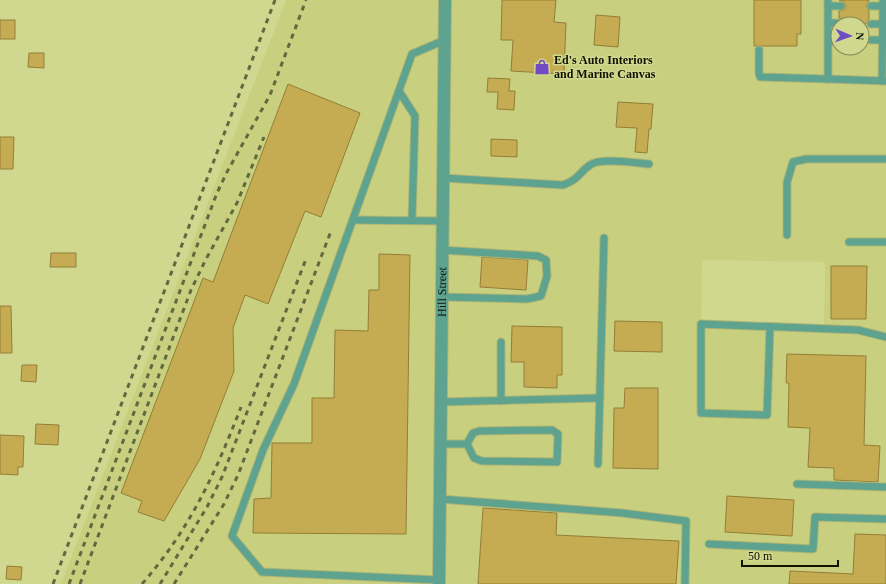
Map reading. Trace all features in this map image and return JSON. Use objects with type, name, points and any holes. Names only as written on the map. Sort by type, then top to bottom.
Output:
[{"type":"street","name":"Hill Street","points":[[439,582],[445,0]]},
{"type":"lane","points":[[828,79],[828,3],[841,6]]},
{"type":"lane","points":[[759,50],[760,77],[884,81],[883,3],[871,6]]},
{"type":"lane","points":[[871,24],[883,24]]},
{"type":"lane","points":[[439,582],[262,572],[232,536],[263,450],[294,384],[412,54],[445,40]]},
{"type":"lane","points":[[871,40],[883,40]]},
{"type":"lane","points":[[399,90],[415,116],[412,220]]},
{"type":"lane","points":[[787,235],[787,182],[793,162],[806,159],[886,159]]},
{"type":"lane","points":[[443,178],[563,185],[574,181],[591,164],[611,161],[649,164]]},
{"type":"lane","points":[[352,220],[443,221]]},
{"type":"lane","points":[[598,464],[604,238]]},
{"type":"lane","points":[[850,242],[886,242]]},
{"type":"lane","points":[[442,250],[538,256],[546,260],[547,276],[540,296],[527,299],[442,297]]},
{"type":"lane","points":[[770,327],[767,415],[701,413],[701,324],[858,330],[886,337]]},
{"type":"lane","points":[[501,342],[501,401]]},
{"type":"lane","points":[[441,402],[600,398]]},
{"type":"lane","points":[[552,430],[558,434],[558,457],[557,462],[482,461],[474,458],[467,444],[473,433],[479,431],[552,430]]},
{"type":"lane","points":[[440,444],[467,444]]},
{"type":"lane","points":[[797,484],[886,487]]},
{"type":"lane","points":[[440,499],[622,513],[686,521],[685,584]]},
{"type":"lane","points":[[709,544],[813,549],[815,517],[886,519]]},
{"type":"shaded area","points":[[286,0],[886,0],[886,333],[824,327],[825,262],[702,260],[701,326],[886,335],[886,584],[61,584]]},
{"type":"building","points":[[502,0],[556,0],[554,22],[566,23],[564,74],[511,71],[513,40],[501,40]]},
{"type":"building","points":[[754,0],[801,0],[801,34],[797,34],[797,46],[754,46]]},
{"type":"building","points":[[839,0],[869,0],[866,6],[869,11],[869,16],[839,16],[839,11],[844,10],[846,6],[844,2]]},
{"type":"building","points":[[596,15],[620,17],[618,47],[594,45]]},
{"type":"building","points":[[0,20],[15,20],[15,39],[0,39]]},
{"type":"building","points":[[29,53],[44,53],[44,68],[28,67]]},
{"type":"building","points":[[488,78],[510,79],[509,91],[515,91],[514,110],[497,109],[498,92],[487,92]]},
{"type":"building","points":[[288,84],[360,113],[321,217],[305,211],[268,304],[245,295],[233,328],[234,371],[200,459],[164,521],[138,512],[142,501],[121,493],[203,278],[213,282]]},
{"type":"building","points":[[618,102],[653,104],[647,153],[635,152],[637,128],[616,127]]},
{"type":"building","points":[[0,137],[14,137],[13,169],[0,169]]},
{"type":"building","points":[[491,139],[517,140],[517,157],[491,156]]},
{"type":"building","points":[[51,253],[76,253],[76,267],[50,267]]},
{"type":"building","points":[[379,254],[410,255],[406,534],[253,533],[254,499],[271,498],[272,443],[312,443],[312,398],[334,398],[335,330],[368,331],[369,290],[379,290]]},
{"type":"building","points":[[482,257],[528,260],[526,290],[480,287]]},
{"type":"building","points":[[831,266],[867,266],[866,319],[831,319]]},
{"type":"building","points":[[0,306],[11,306],[12,353],[0,353]]},
{"type":"building","points":[[615,321],[662,322],[662,352],[614,351]]},
{"type":"building","points":[[512,326],[562,327],[562,375],[557,375],[557,388],[524,387],[524,362],[511,362]]},
{"type":"building","points":[[787,354],[866,356],[864,445],[880,446],[878,482],[834,480],[834,468],[808,467],[810,428],[788,427],[789,383],[786,383]]},
{"type":"building","points":[[22,365],[37,365],[36,382],[21,381]]},
{"type":"building","points":[[625,388],[658,388],[658,469],[613,468],[614,408],[624,408]]},
{"type":"building","points":[[36,424],[59,425],[58,445],[35,444]]},
{"type":"building","points":[[0,435],[24,436],[23,467],[18,467],[18,475],[0,474]]},
{"type":"building","points":[[727,496],[794,500],[792,536],[725,532]]},
{"type":"building","points":[[483,508],[557,513],[556,535],[679,541],[676,584],[478,584]]},
{"type":"building","points":[[855,534],[886,535],[886,584],[789,584],[790,571],[853,574]]},
{"type":"building","points":[[7,566],[22,567],[21,580],[6,579]]},
{"type":"railway","points":[[53,584],[275,0]]},
{"type":"railway","points":[[69,584],[217,193],[270,95],[306,0]]},
{"type":"railway","points":[[80,584],[191,290],[237,203],[264,137]]},
{"type":"railway","points":[[174,584],[224,504],[238,475],[331,231]]},
{"type":"railway","points":[[160,584],[207,507],[222,477],[306,259]]},
{"type":"railway","points":[[142,584],[174,543],[200,500],[241,407]]},
{"type":"place","name":"Ed's Auto Interiors and Marine Canvas","points":[[542,67]]}]
